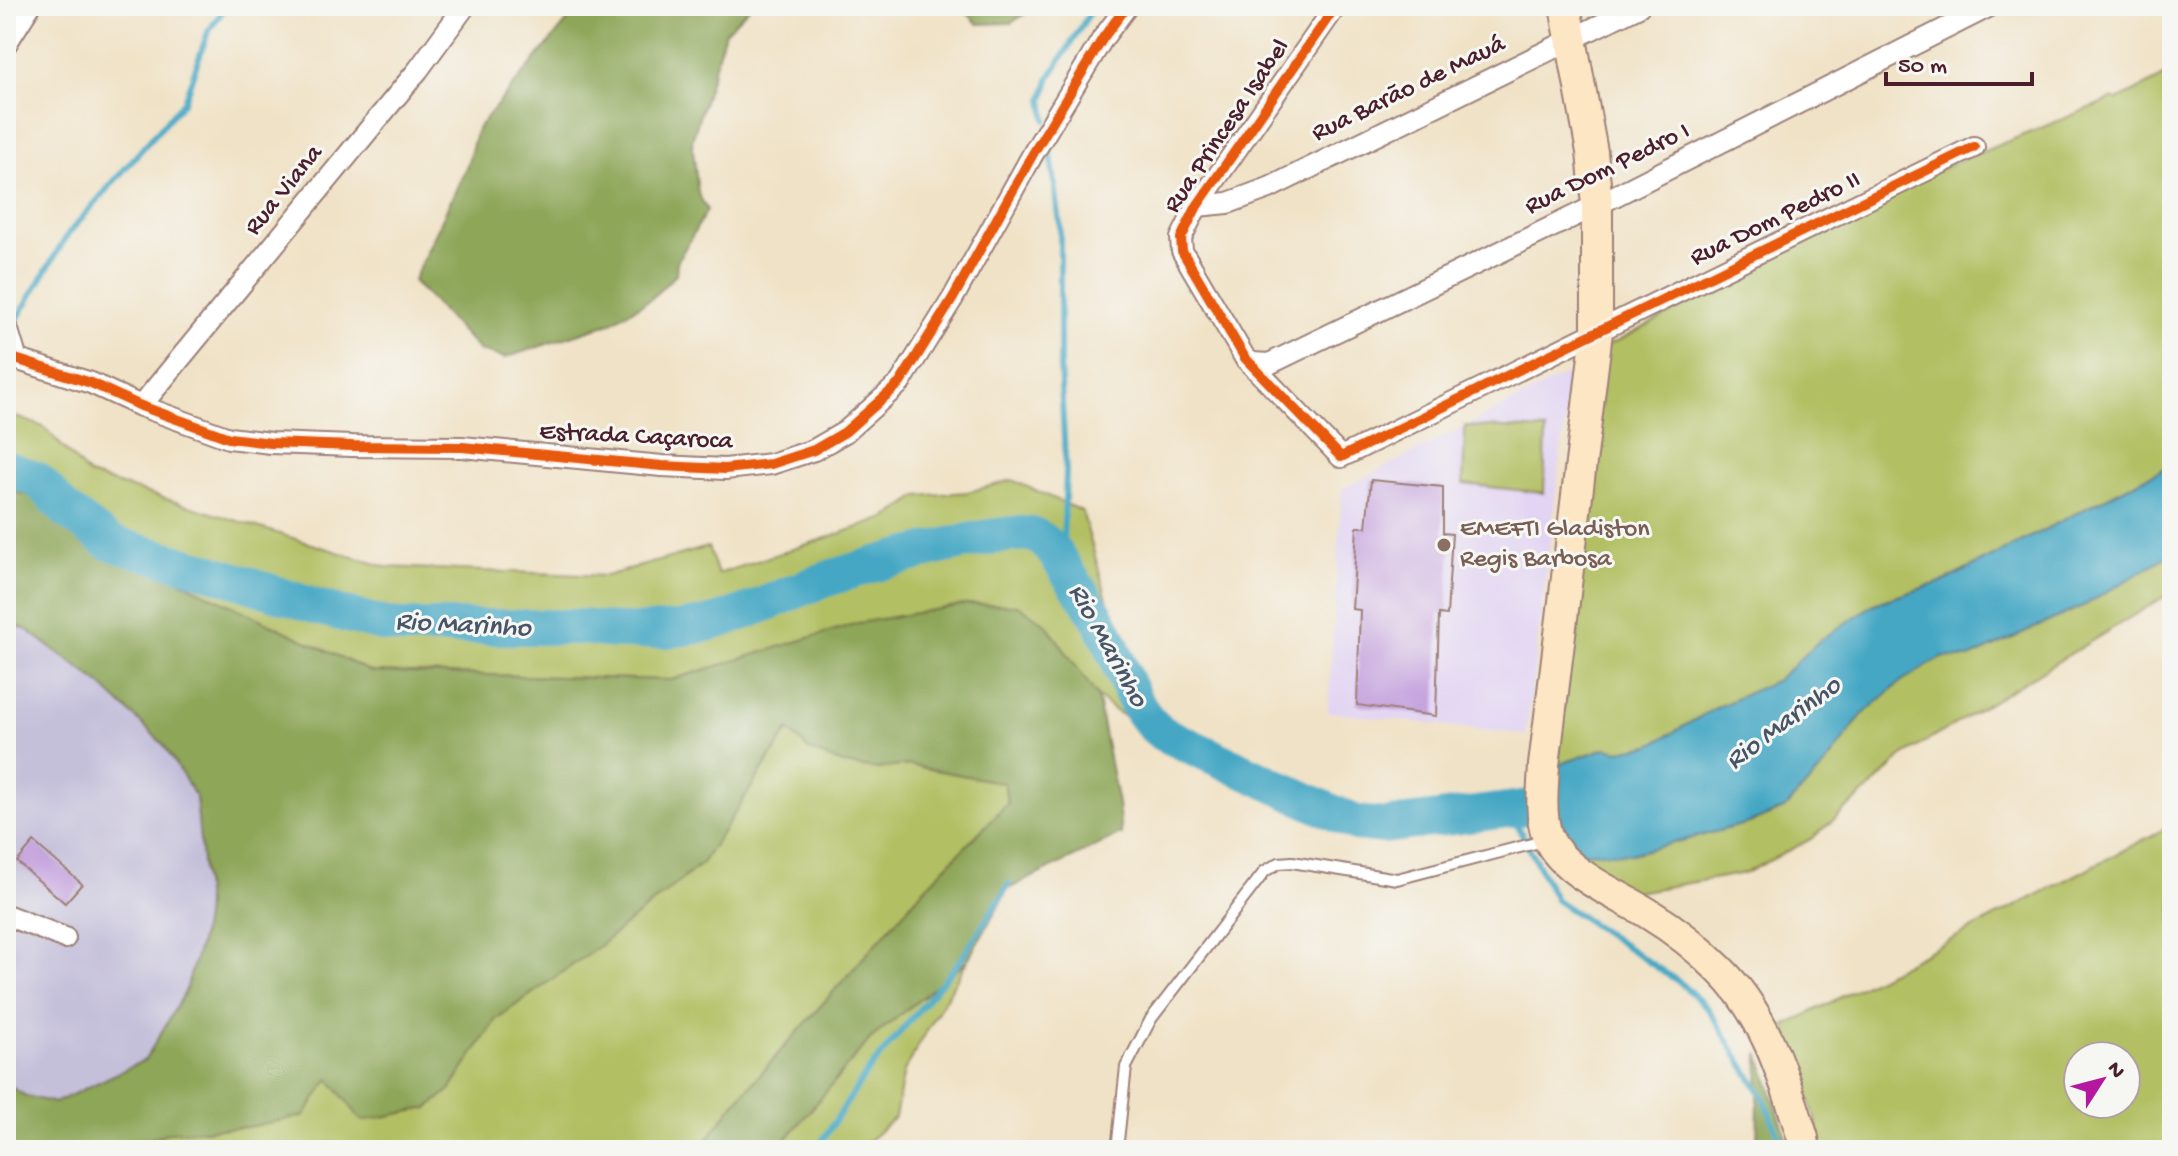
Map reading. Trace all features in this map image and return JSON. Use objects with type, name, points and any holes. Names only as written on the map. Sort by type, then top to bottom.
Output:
[{"type":"main road","points":[[1565,6],[1592,152],[1597,205],[1597,332],[1544,765],[1543,812],[1547,836],[1561,857],[1583,875],[1660,922],[1722,971],[1751,1008],[1771,1046],[1805,1150]]},
{"type":"street","points":[[6,44],[30,6]]},
{"type":"street","name":"Rua Viana","points":[[141,406],[418,70],[465,6]]},
{"type":"street","name":"Estrada Caçaroca","points":[[11,357],[91,383],[141,406],[229,438],[271,443],[462,447],[662,466],[725,469],[771,464],[814,450],[845,432],[900,383],[953,298],[1043,137],[1103,38],[1127,6]]},
{"type":"street","name":"Rua Princesa Isabel","points":[[1245,358],[1182,251],[1181,238],[1197,206],[1336,6]]},
{"type":"street","name":"Rua Barão de Mauá","points":[[1197,206],[1228,203],[1269,188],[1639,6]]},
{"type":"street","name":"Rua Dom Pedro I","points":[[1245,358],[1252,363],[1269,364],[1597,205],[1990,6]]},
{"type":"street","name":"Rua Dom Pedro II","points":[[1245,358],[1341,457],[1974,147]]},
{"type":"street","points":[[6,324],[11,357]]},
{"type":"street","points":[[6,915],[65,938]]},
{"type":"lane","points":[[1117,1150],[1126,1067],[1151,1019],[1265,871],[1279,863],[1292,862],[1397,879],[1547,836]]},
{"type":"shaded area","name":"EMEFTI Gladiston Regis Barbosa","points":[[1571,372],[1526,735],[1328,712],[1342,489]]},
{"type":"shaded area","points":[[6,622],[27,630],[98,682],[163,744],[196,796],[200,835],[206,905],[200,943],[185,992],[145,1060],[55,1103],[26,1096],[6,1084]]},
{"type":"green space","points":[[580,6],[751,6],[725,32],[692,141],[698,193],[707,210],[677,262],[676,274],[652,298],[610,323],[505,358],[480,351],[413,281],[467,166],[477,129]]},
{"type":"green space","points":[[960,6],[1037,6],[1011,23],[978,24]]},
{"type":"green space","points":[[2172,72],[2172,464],[1944,581],[1874,604],[1819,643],[1777,680],[1714,709],[1651,745],[1619,751],[1605,748],[1558,765],[1604,346],[1945,167],[2114,98],[2116,101]]},
{"type":"green space","points":[[6,413],[44,427],[89,475],[386,567],[606,576],[708,547],[718,574],[886,518],[918,496],[968,492],[1012,480],[1082,511],[1127,668],[1160,734],[1116,712],[1097,696],[1046,624],[858,623],[671,680],[371,672],[184,583],[27,495],[6,490]]},
{"type":"green space","points":[[1465,426],[1546,430],[1544,493],[1463,484]]},
{"type":"green space","points":[[6,490],[27,495],[184,583],[371,672],[671,680],[858,623],[968,604],[1018,605],[1046,624],[1097,696],[1121,834],[1008,889],[967,961],[870,1039],[777,1150],[699,1150],[735,1103],[925,888],[1008,803],[1004,783],[909,765],[876,769],[843,764],[809,750],[788,730],[702,863],[598,947],[496,1019],[450,1090],[428,1108],[362,1121],[329,1079],[304,1116],[248,1127],[170,1132],[118,1150],[6,1150],[6,1084],[26,1096],[55,1103],[145,1060],[185,992],[200,943],[206,905],[196,797],[163,744],[98,682],[27,630],[6,622]]},
{"type":"green space","points":[[2172,553],[2172,592],[1901,757],[1873,786],[1811,839],[1746,873],[1625,894],[1575,854],[1631,854],[1749,823],[1784,809],[1821,770],[1862,715],[1903,680],[1943,657],[1969,658],[2087,604]]},
{"type":"green space","points":[[789,730],[809,750],[876,769],[909,765],[1004,783],[1008,803],[925,888],[735,1103],[699,1150],[118,1150],[170,1132],[248,1127],[329,1078],[428,1108],[450,1090],[496,1019],[598,947],[702,863]]},
{"type":"green space","points":[[2172,825],[2172,1150],[1822,1150],[1816,1120],[1785,1026]]},
{"type":"green space","points":[[967,961],[904,1071],[895,1117],[859,1150],[777,1150],[870,1039]]},
{"type":"green space","points":[[1759,1053],[1784,1129],[1788,1150],[1757,1150]]},
{"type":"water","points":[[2172,464],[2172,553],[2087,604],[1969,658],[1943,657],[1903,680],[1862,715],[1821,770],[1784,809],[1749,823],[1631,854],[1575,854],[1557,824],[1558,765],[1606,748],[1619,751],[1651,745],[1714,709],[1777,680],[1819,641],[1874,604],[1945,581]]},
{"type":"building","points":[[1371,480],[1443,487],[1443,533],[1452,534],[1447,615],[1439,614],[1436,716],[1357,705],[1360,610],[1352,609],[1357,527],[1366,527]]},
{"type":"building","points":[[34,842],[82,884],[65,903],[17,862]]},
{"type":"waterway","points":[[13,326],[68,234],[184,101],[208,32],[226,6]]},
{"type":"waterway","points":[[1046,120],[1043,99],[1050,77],[1094,6]]},
{"type":"waterway","points":[[1049,140],[1060,224],[1060,367],[1066,473],[1062,565]]},
{"type":"waterway","name":"Rio Marinho","points":[[6,468],[38,480],[66,510],[110,543],[212,572],[317,607],[404,627],[585,627],[648,631],[697,626],[752,610],[819,582],[895,559],[997,536],[1036,536],[1054,552],[1093,609],[1142,713],[1162,733],[1356,823],[1384,826],[1577,801]]},
{"type":"waterway","points":[[1510,811],[1556,900],[1682,984],[1709,1010],[1764,1099],[1784,1150]]},
{"type":"waterway","points":[[816,1150],[867,1072],[962,958],[1009,884]]},
{"type":"cycle path","points":[[6,356],[91,383],[141,406],[229,438],[271,443],[462,447],[662,466],[725,469],[771,464],[814,450],[845,432],[900,383],[953,298],[1034,152],[1103,38],[1127,6]]},
{"type":"cycle path","points":[[1336,6],[1197,206],[1181,238],[1182,251],[1245,358],[1341,457],[1974,147]]},
{"type":"place","name":"EMEFTI Gladiston Regis Barbosa","points":[[1444,545]]}]
